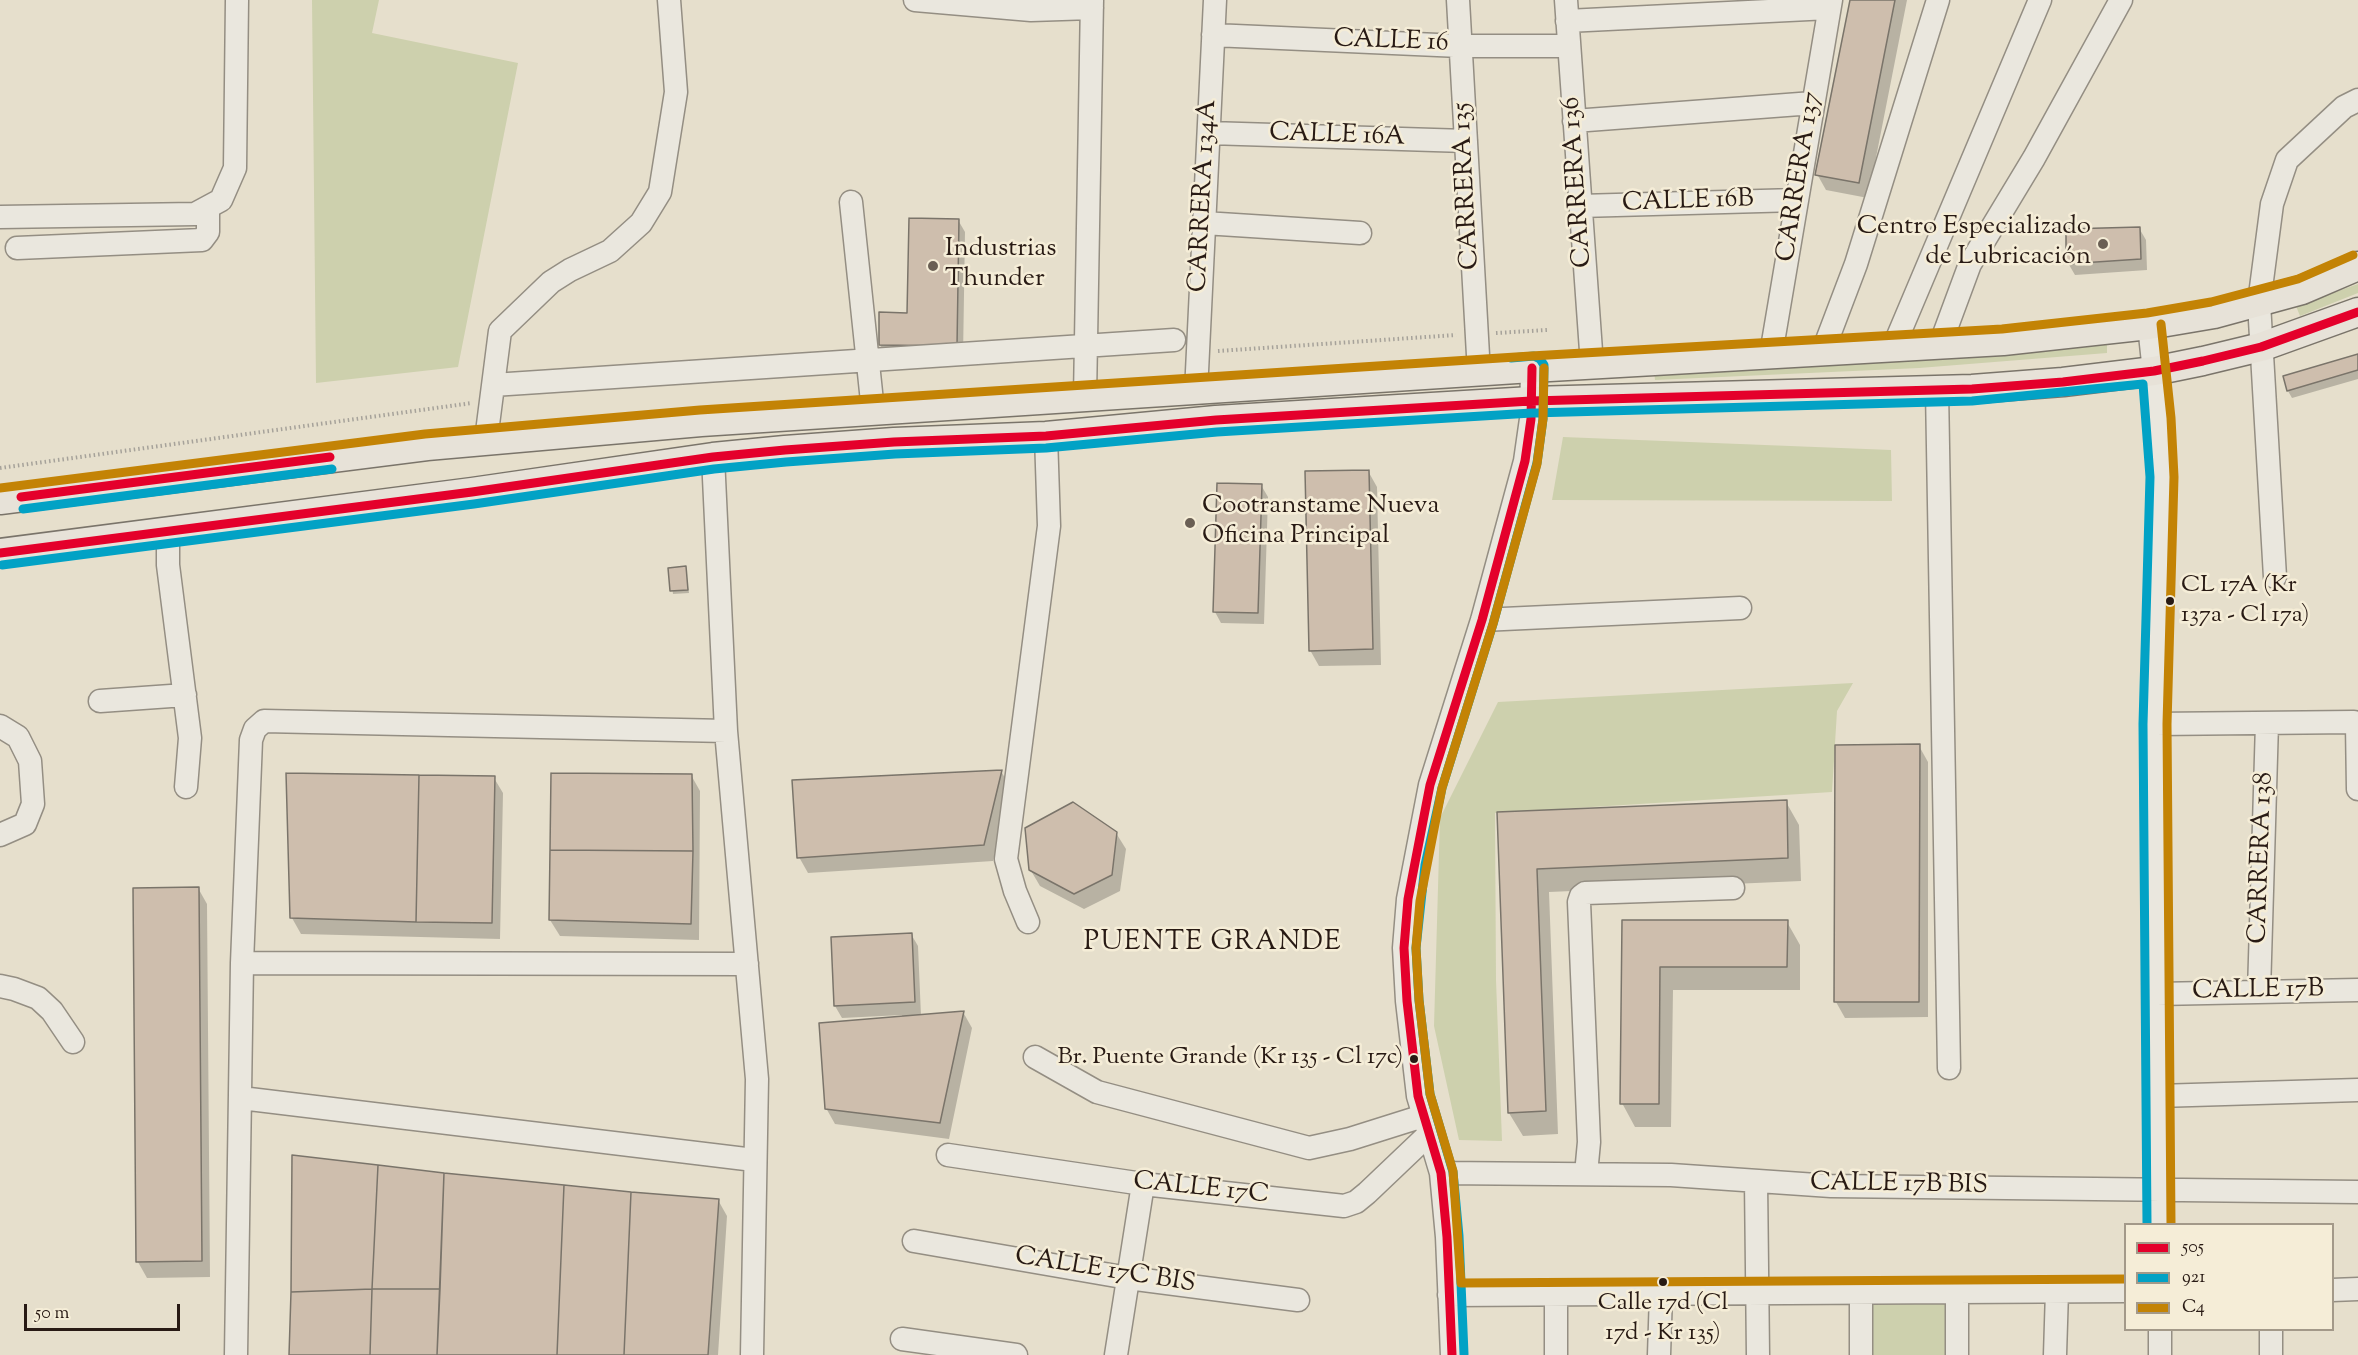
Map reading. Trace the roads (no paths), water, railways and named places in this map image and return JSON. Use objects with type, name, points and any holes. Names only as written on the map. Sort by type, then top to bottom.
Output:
[{"type":"main road","points":[[0,500],[198,473],[486,440],[701,422],[1196,392],[1532,368],[2003,341],[2149,325],[2214,314],[2302,290],[2358,266]]},
{"type":"main road","points":[[0,553],[712,457],[894,442],[1046,436],[1216,420],[1531,401],[1937,390],[2063,382],[2154,371],[2261,346],[2358,312]]},
{"type":"street","points":[[0,217],[195,214],[221,200],[235,168],[237,0]]},
{"type":"street","points":[[486,440],[500,331],[551,282],[610,251],[641,223],[660,192],[676,92],[669,0]]},
{"type":"street","points":[[915,0],[1031,10],[1092,4],[1085,397]]},
{"type":"street","name":"CARRERA 134A","points":[[1196,392],[1215,0]]},
{"type":"street","name":"CARRERA 135","points":[[1458,0],[1479,373]]},
{"type":"street","points":[[1823,351],[1856,264],[1938,0]]},
{"type":"street","points":[[1893,348],[2040,0]]},
{"type":"street","points":[[1940,345],[1970,264],[2034,158],[2121,0]]},
{"type":"street","points":[[1566,10],[1830,4]]},
{"type":"street","name":"CARRERA 137","points":[[1771,354],[1830,4]]},
{"type":"street","name":"CARRERA 136","points":[[1566,10],[1592,365]]},
{"type":"street","name":"CALLE 16","points":[[1213,35],[1460,46],[1569,46]]},
{"type":"street","points":[[2275,577],[2259,303],[2272,204],[2287,160],[2344,107],[2358,100]]},
{"type":"street","points":[[1574,121],[1813,103]]},
{"type":"street","name":"CALLE 16A","points":[[1209,133],[1466,141]]},
{"type":"street","name":"CALLE 16B","points":[[1580,206],[1797,200]]},
{"type":"street","points":[[851,202],[873,411]]},
{"type":"street","points":[[17,248],[202,240],[208,232],[208,207]]},
{"type":"street","points":[[1204,223],[1359,232]]},
{"type":"street","points":[[2149,325],[2162,477],[2155,724],[2159,1223]]},
{"type":"street","points":[[493,385],[1174,340]]},
{"type":"street","points":[[1452,1355],[1448,1237],[1441,1173],[1418,1096],[1406,993],[1404,948],[1408,899],[1430,785],[1482,620],[1525,461],[1531,419],[1532,368]]},
{"type":"street","points":[[1937,390],[1949,1068]]},
{"type":"street","points":[[1028,922],[1015,891],[1006,859],[1049,526],[1046,436]]},
{"type":"street","points":[[712,457],[726,731],[757,1079],[752,1355]]},
{"type":"street","points":[[168,532],[168,565],[190,738],[186,787]]},
{"type":"street","points":[[1482,620],[1740,608]]},
{"type":"street","points":[[100,701],[185,695]]},
{"type":"street","points":[[236,1355],[242,963],[251,740],[255,729],[264,722],[726,731]]},
{"type":"street","points":[[2155,724],[2354,722],[2357,725],[2358,789]]},
{"type":"street","name":"CARRERA 138","points":[[2259,992],[2267,723]]},
{"type":"street","points":[[0,726],[18,736],[30,761],[33,804],[25,824],[0,835]]},
{"type":"street","points":[[1586,1174],[1589,1142],[1579,902],[1581,896],[1585,893],[1734,888]]},
{"type":"street","points":[[242,963],[747,964]]},
{"type":"street","points":[[0,986],[14,988],[38,998],[52,1011],[73,1042]]},
{"type":"street","name":"CALLE 17B","points":[[2157,994],[2358,990]]},
{"type":"street","points":[[1035,1057],[1097,1092],[1309,1148],[1426,1125]]},
{"type":"street","points":[[2158,1096],[2358,1090]]},
{"type":"street","points":[[241,1098],[754,1160]]},
{"type":"street","name":"CALLE 17C","points":[[948,1155],[1143,1184],[1344,1206],[1356,1202],[1367,1193],[1426,1125]]},
{"type":"street","name":"CALLE 17B BIS","points":[[1441,1173],[1671,1175],[1831,1186],[2358,1192]]},
{"type":"street","points":[[1756,1181],[1758,1355]]},
{"type":"street","points":[[1116,1355],[1143,1184]]},
{"type":"street","name":"CALLE 17C BIS","points":[[914,1240],[1128,1278],[1298,1300]]},
{"type":"street","points":[[2334,1290],[2358,1289]]},
{"type":"street","points":[[2055,1355],[2057,1291]]},
{"type":"street","points":[[1449,1295],[2124,1291]]},
{"type":"street","points":[[1861,1292],[1861,1355]]},
{"type":"street","points":[[1957,1292],[1957,1355]]},
{"type":"street","points":[[1659,1355],[1660,1294]]},
{"type":"street","points":[[1556,1295],[1556,1355]]},
{"type":"street","points":[[2160,1331],[2160,1355]]},
{"type":"street","points":[[2271,1331],[2271,1355]]},
{"type":"street","points":[[902,1339],[1016,1355]]},
{"type":"place","name":"Centro Especializado de Lubricación","points":[[2103,244]]},
{"type":"place","name":"Industrias Thunder","points":[[933,266]]},
{"type":"place","name":"Cootranstame Nueva Oficina Principal","points":[[1190,523]]},
{"type":"place","name":"CL 17A (Kr 137a - Cl 17a)","points":[[2170,601]]},
{"type":"place","name":"Br. Puente Grande (Kr 135 - Cl 17c)","points":[[1414,1059]]},
{"type":"place","name":"Calle 17d (Cl 17d - Kr 135)","points":[[1663,1282]]},
{"type":"district","name":"PUENTE GRANDE","points":[[1213,944]]}]
